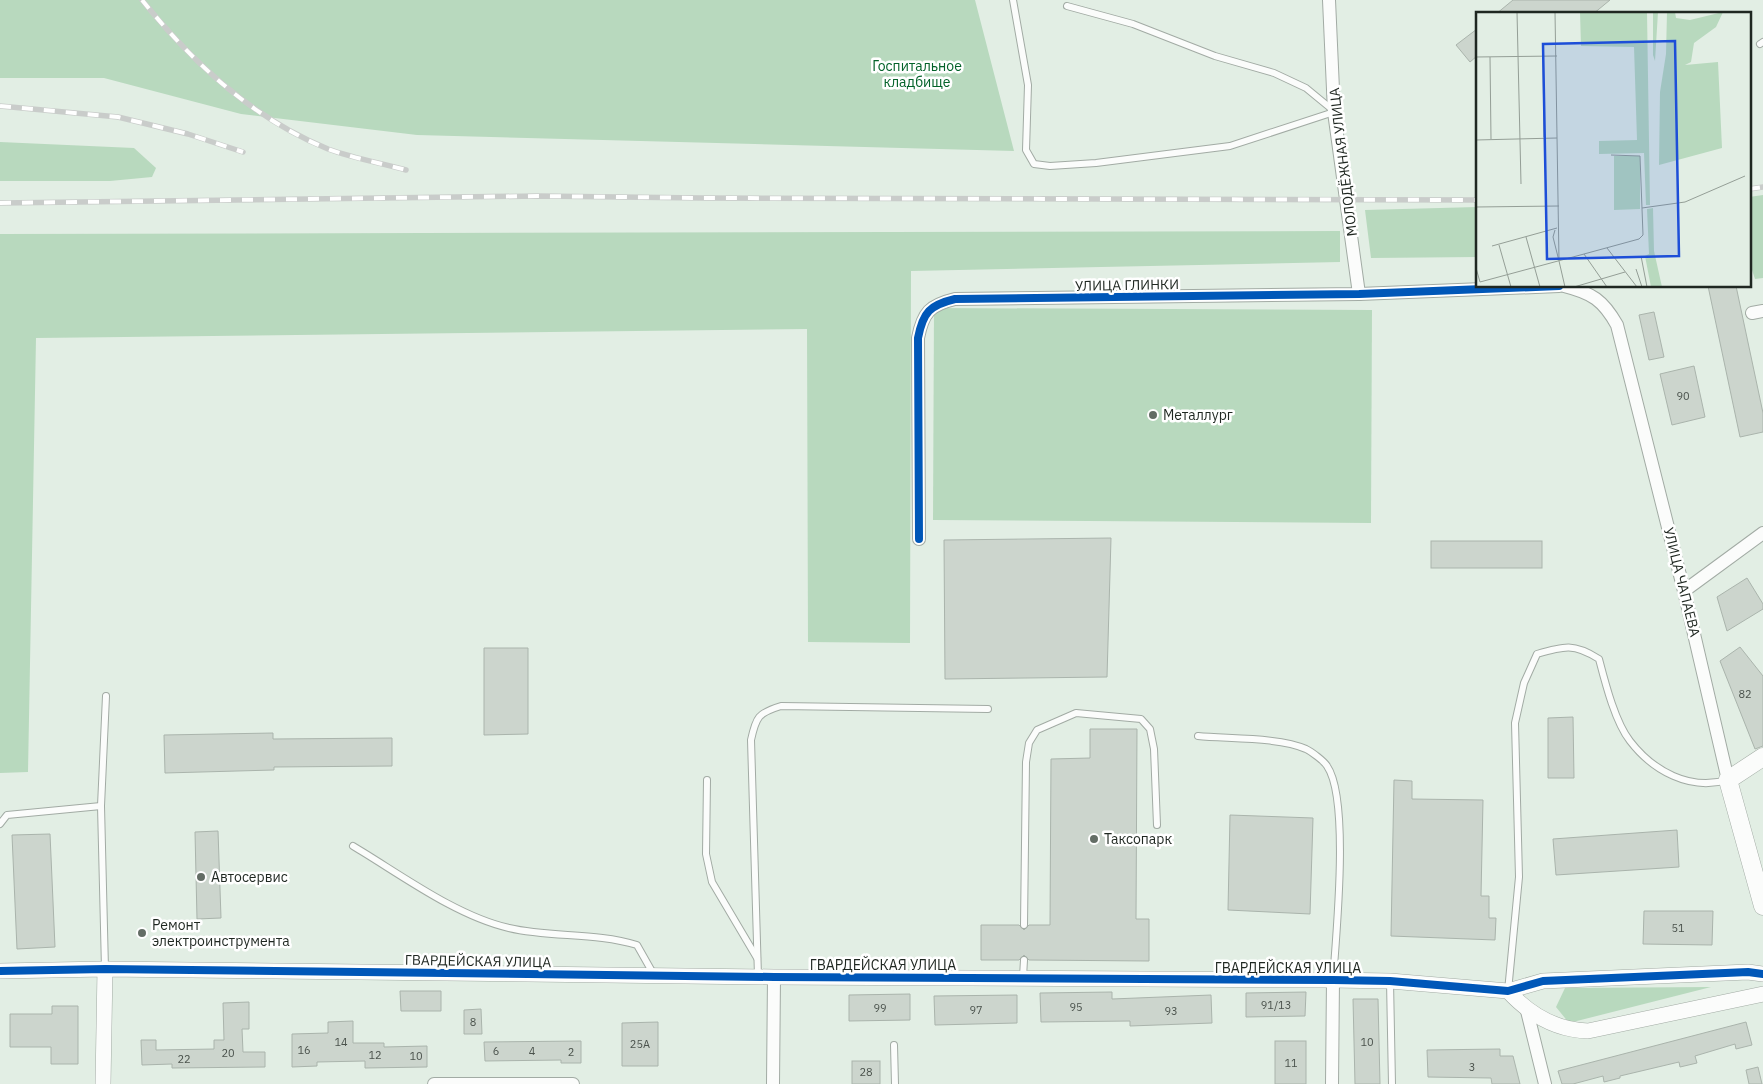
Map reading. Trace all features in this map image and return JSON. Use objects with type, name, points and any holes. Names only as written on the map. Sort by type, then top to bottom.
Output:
[{"type":"main road","points":[[1728,780],[1763,757]]},
{"type":"main road","name":"УЛИЦА ЧАПАЕВА","points":[[1728,780],[1763,906]]},
{"type":"street","name":"МОЛОДЁЖНАЯ УЛИЦА","points":[[1329,0],[1334,112],[1359,294]]},
{"type":"street","name":"УЛИЦА ГЛИНКИ","points":[[919,539],[918,338],[921,323],[929,310],[938,303],[955,299],[1359,294],[1508,288]]},
{"type":"street","name":"УЛИЦА ЧАПАЕВА","points":[[1571,288],[1585,292],[1600,301],[1617,325],[1684,591],[1728,780]]},
{"type":"street","points":[[1684,591],[1763,533]]},
{"type":"street","points":[[103,1084],[105,969]]},
{"type":"street","name":"ГВАРДЕЙСКАЯ УЛИЦА","points":[[0,972],[105,969],[774,978],[1333,980],[1390,981],[1508,991],[1543,981],[1748,972],[1763,974]]},
{"type":"street","points":[[773,1084],[774,978]]},
{"type":"street","points":[[1332,1084],[1333,980]]},
{"type":"street","points":[[1508,991],[1528,1011],[1550,1024],[1570,1030],[1588,1031],[1763,994]]},
{"type":"street","points":[[1528,1011],[1545,1084]]},
{"type":"street","points":[[434,1084],[572,1084]]},
{"type":"lane","points":[[1013,0],[1028,85],[1026,150],[1034,164],[1050,166],[1096,163],[1230,146],[1334,112]]},
{"type":"lane","points":[[1068,6],[1132,24],[1215,56],[1274,73],[1306,88],[1334,112]]},
{"type":"lane","points":[[1508,991],[1518,877],[1515,722],[1524,683],[1537,654],[1565,646],[1583,649],[1599,659],[1609,696],[1629,740],[1652,764],[1680,780],[1712,784],[1728,780]]},
{"type":"lane","points":[[105,969],[102,806],[106,696]]},
{"type":"lane","points":[[758,977],[751,740],[755,721],[764,712],[781,706],[988,709]]},
{"type":"lane","points":[[1024,925],[1026,762],[1029,743],[1037,730],[1076,713],[1142,719],[1150,729],[1154,749],[1157,825]]},
{"type":"lane","points":[[1198,736],[1279,743],[1307,749],[1327,765],[1335,788],[1339,821],[1333,980]]},
{"type":"lane","points":[[707,780],[706,854],[712,882],[758,960]]},
{"type":"lane","points":[[0,824],[7,814],[102,806]]},
{"type":"lane","points":[[353,846],[468,915],[509,928],[614,938],[638,945],[654,976]]},
{"type":"lane","points":[[1023,978],[1024,960]]},
{"type":"lane","points":[[1390,981],[1392,1084]]},
{"type":"lane","points":[[894,1045],[895,1084]]},
{"type":"green space","name":"Госпитальное кладбище","points":[[0,0],[975,0],[1014,151],[417,135],[241,114],[104,78],[0,78]]},
{"type":"green space","points":[[0,142],[134,148],[156,168],[152,177],[110,181],[0,181]]},
{"type":"green space","points":[[1763,195],[1763,278],[1755,279],[1750,264],[1750,197]]},
{"type":"green space","points":[[1476,207],[1476,257],[1371,258],[1365,210]]},
{"type":"green space","points":[[1340,231],[1340,262],[911,271],[910,643],[808,642],[807,329],[36,338],[28,772],[0,773],[0,234]]},
{"type":"green space","name":"Металлург","points":[[934,308],[1372,310],[1371,523],[933,520]]},
{"type":"green space","points":[[1711,987],[1569,1023],[1556,1007],[1565,988]]},
{"type":"building","points":[[1513,0],[1610,0],[1595,12],[1498,12]]},
{"type":"building","points":[[1476,30],[1476,57],[1470,62],[1456,45]]},
{"type":"building","points":[[1708,288],[1736,288],[1763,413],[1763,432],[1740,437]]},
{"type":"building","points":[[1654,312],[1664,357],[1649,360],[1639,315]]},
{"type":"building","points":[[1694,366],[1705,417],[1672,425],[1660,374]]},
{"type":"building","points":[[1111,538],[1107,677],[945,679],[944,540]]},
{"type":"building","points":[[1431,541],[1542,541],[1542,568],[1431,568]]},
{"type":"building","points":[[1747,578],[1763,604],[1763,609],[1727,631],[1717,597]]},
{"type":"building","points":[[1740,647],[1763,676],[1763,746],[1755,749],[1720,661]]},
{"type":"building","points":[[484,648],[528,648],[528,734],[484,735]]},
{"type":"building","points":[[1573,717],[1574,778],[1548,778],[1548,718]]},
{"type":"building","name":"Таксопарк","points":[[1090,729],[1137,729],[1136,919],[1149,919],[1149,961],[1029,960],[1024,955],[1019,960],[981,960],[981,925],[1019,925],[1024,930],[1029,925],[1050,925],[1051,759],[1090,758]]},
{"type":"building","points":[[273,733],[273,739],[392,738],[392,766],[274,767],[274,770],[165,773],[164,735]]},
{"type":"building","points":[[1394,780],[1412,781],[1412,799],[1483,800],[1481,896],[1489,896],[1489,918],[1496,918],[1495,940],[1391,936]]},
{"type":"building","points":[[1230,815],[1313,818],[1310,914],[1228,910]]},
{"type":"building","points":[[1677,830],[1679,867],[1556,875],[1553,839]]},
{"type":"building","points":[[218,831],[221,918],[197,919],[195,832]]},
{"type":"building","points":[[50,834],[55,947],[17,949],[12,835]]},
{"type":"building","points":[[1644,911],[1713,911],[1712,945],[1643,944]]},
{"type":"building","points":[[400,991],[441,991],[441,1011],[401,1011]]},
{"type":"building","points":[[1112,992],[1112,999],[1211,995],[1212,1023],[1130,1026],[1130,1021],[1041,1022],[1040,993]]},
{"type":"building","points":[[1306,992],[1305,1016],[1246,1017],[1246,993]]},
{"type":"building","points":[[910,994],[910,1020],[849,1021],[849,995]]},
{"type":"building","points":[[1017,995],[1017,1023],[935,1025],[934,996]]},
{"type":"building","points":[[1353,999],[1378,999],[1380,1084],[1355,1084]]},
{"type":"building","points":[[249,1002],[249,1029],[242,1029],[243,1052],[265,1052],[265,1067],[172,1068],[172,1064],[142,1065],[141,1040],[156,1040],[156,1050],[214,1049],[214,1040],[224,1040],[223,1003]]},
{"type":"building","points":[[52,1006],[78,1006],[78,1064],[51,1064],[51,1047],[10,1047],[10,1014],[52,1014]]},
{"type":"building","points":[[481,1009],[482,1034],[464,1034],[464,1010]]},
{"type":"building","points":[[353,1021],[353,1043],[384,1043],[384,1047],[427,1046],[427,1067],[365,1068],[365,1061],[317,1062],[317,1066],[292,1067],[292,1034],[328,1033],[328,1022]]},
{"type":"building","points":[[658,1022],[658,1066],[622,1066],[622,1023]]},
{"type":"building","points":[[1746,1022],[1752,1045],[1736,1049],[1735,1044],[1695,1056],[1697,1063],[1680,1067],[1679,1062],[1620,1076],[1620,1078],[1604,1082],[1603,1076],[1573,1084],[1562,1084],[1558,1071]]},
{"type":"building","points":[[581,1041],[581,1063],[561,1063],[561,1060],[485,1061],[484,1042]]},
{"type":"building","points":[[1275,1041],[1306,1041],[1306,1084],[1275,1084]]},
{"type":"building","points":[[1500,1049],[1500,1056],[1513,1056],[1520,1084],[1492,1084],[1491,1078],[1428,1077],[1427,1050]]},
{"type":"building","points":[[852,1061],[880,1061],[880,1084],[852,1084]]},
{"type":"building","points":[[1758,1067],[1762,1084],[1749,1084],[1746,1070]]},
{"type":"railway","points":[[142,0],[161,23],[203,66],[249,105],[274,122],[328,149],[406,170]]},
{"type":"railway","points":[[0,106],[118,117],[188,134],[243,152]]},
{"type":"railway","points":[[1750,189],[1763,187]]},
{"type":"railway","points":[[0,203],[538,196],[1476,200]]},
{"type":"cycle path","points":[[919,539],[918,338],[925,316],[939,304],[955,299],[1359,294],[1509,288]]},
{"type":"cycle path","points":[[0,971],[105,969],[774,977],[1333,980],[1390,981],[1508,991],[1543,981],[1748,972],[1763,974]]},
{"type":"place","name":"Металлург","points":[[1153,415]]},
{"type":"place","name":"Таксопарк","points":[[1094,839]]},
{"type":"place","name":"Автосервис","points":[[201,877]]},
{"type":"place","name":"Ремонт электроинструмента","points":[[142,933]]}]
